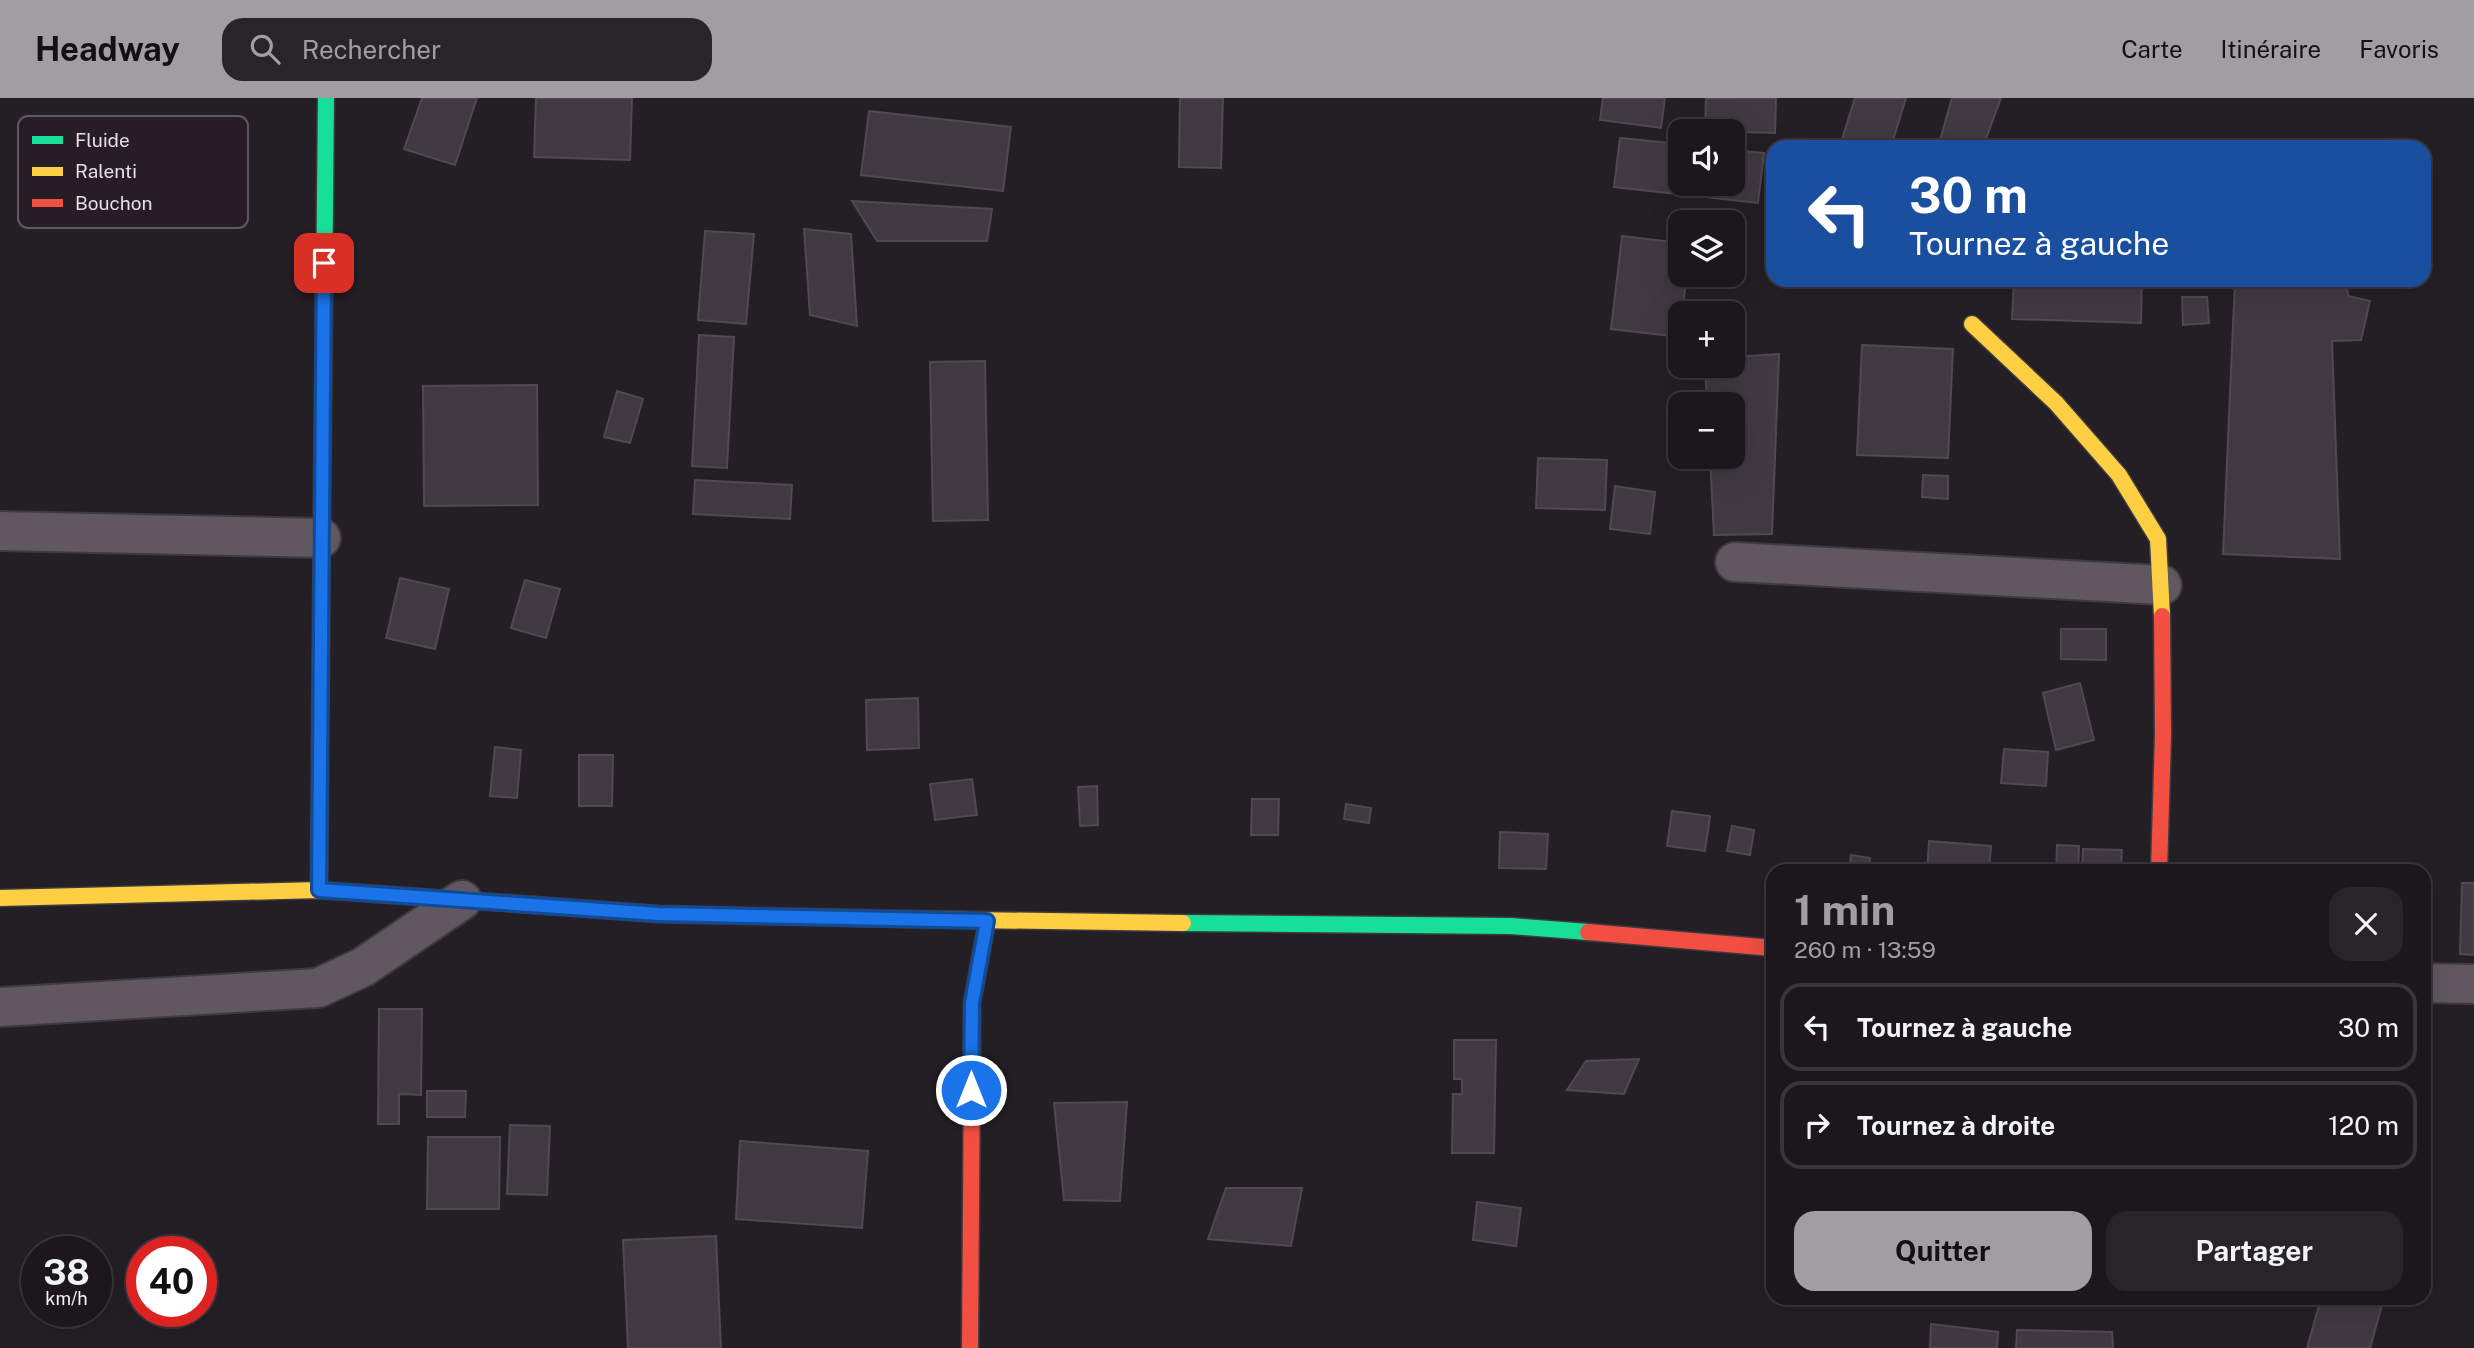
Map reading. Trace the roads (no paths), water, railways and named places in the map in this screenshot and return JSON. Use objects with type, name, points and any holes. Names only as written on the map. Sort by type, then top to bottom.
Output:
[{"type":"street","points":[[319,890],[326,98]]},
{"type":"street","points":[[1972,324],[2056,403],[2119,475],[2158,539],[2162,585],[2163,735],[2159,864]]},
{"type":"street","points":[[0,531],[321,538]]},
{"type":"street","points":[[1735,562],[2162,585]]},
{"type":"street","points":[[0,898],[319,890],[658,914],[987,921],[1511,926],[1766,947]]},
{"type":"street","points":[[0,1007],[318,988],[363,967],[462,900]]},
{"type":"street","points":[[970,1348],[972,1003],[987,921]]},
{"type":"street","points":[[2431,983],[2474,984]]}]
